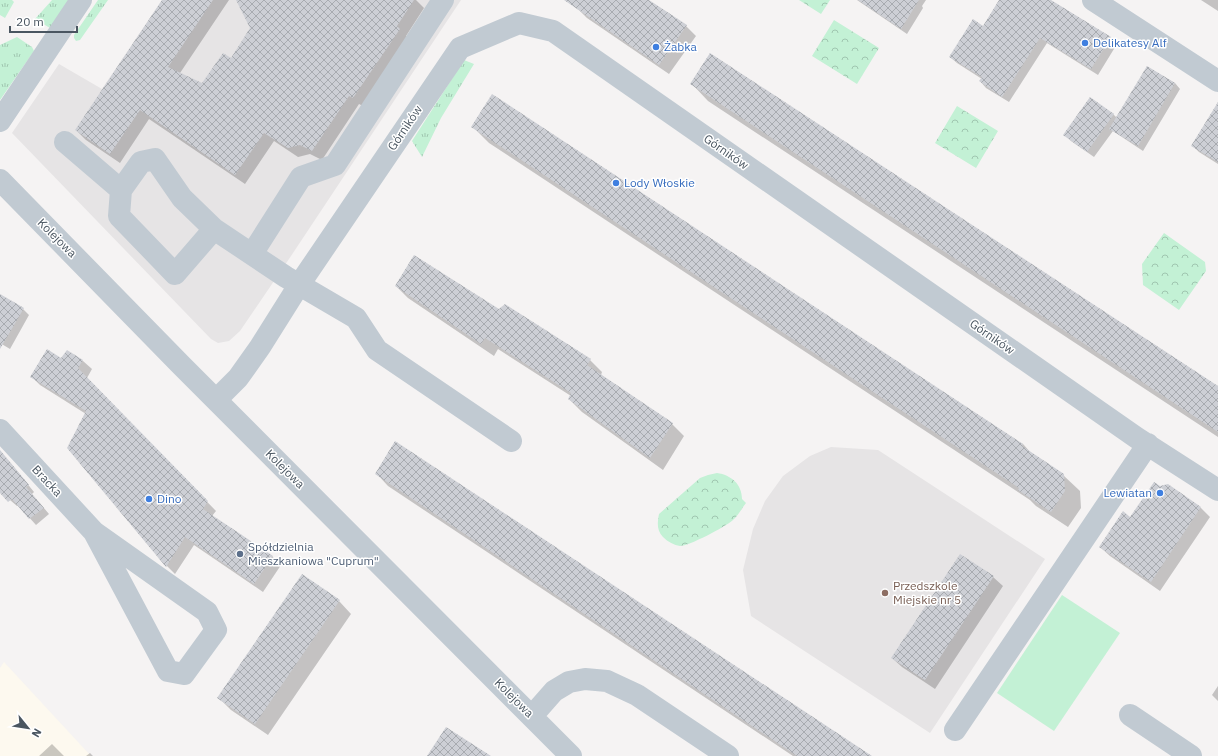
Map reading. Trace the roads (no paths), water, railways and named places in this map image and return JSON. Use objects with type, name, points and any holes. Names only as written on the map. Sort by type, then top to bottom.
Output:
[{"type":"street","points":[[0,121],[80,0]]},
{"type":"street","points":[[252,254],[301,177],[335,165],[443,0]]},
{"type":"street","points":[[1094,0],[1218,81]]},
{"type":"street","name":"Górników","points":[[216,400],[238,378],[260,347],[299,285],[460,48],[519,23],[553,31],[1148,444],[1218,490]]},
{"type":"street","points":[[65,142],[121,190]]},
{"type":"street","points":[[214,229],[175,274],[119,216],[121,190],[141,162],[155,159],[182,198],[214,229],[299,285],[356,318],[377,350],[511,440]]},
{"type":"street","name":"Kolejowa","points":[[0,180],[216,400],[571,756]]},
{"type":"street","name":"Bracka","points":[[0,430],[94,532]]},
{"type":"street","points":[[955,730],[1148,444]]},
{"type":"street","points":[[94,532],[207,612],[216,630],[184,674],[168,671],[94,532]]},
{"type":"street","points":[[532,716],[554,691],[568,682],[585,679],[607,681],[637,695],[728,756]]},
{"type":"street","points":[[1130,715],[1191,756]]},
{"type":"place","name":"Delikatesy Alf","points":[[1085,43]]},
{"type":"place","name":"Żabka","points":[[656,47]]},
{"type":"place","name":"Lody Włoskie","points":[[616,183]]},
{"type":"place","name":"Lewiatan","points":[[1160,493]]},
{"type":"place","name":"Dino","points":[[149,499]]},
{"type":"place","name":"Spółdzielnia Mieszkaniowa \"Cuprum\"","points":[[240,554]]},
{"type":"place","name":"Przedszkole Miejskie nr 5","points":[[885,593]]}]
